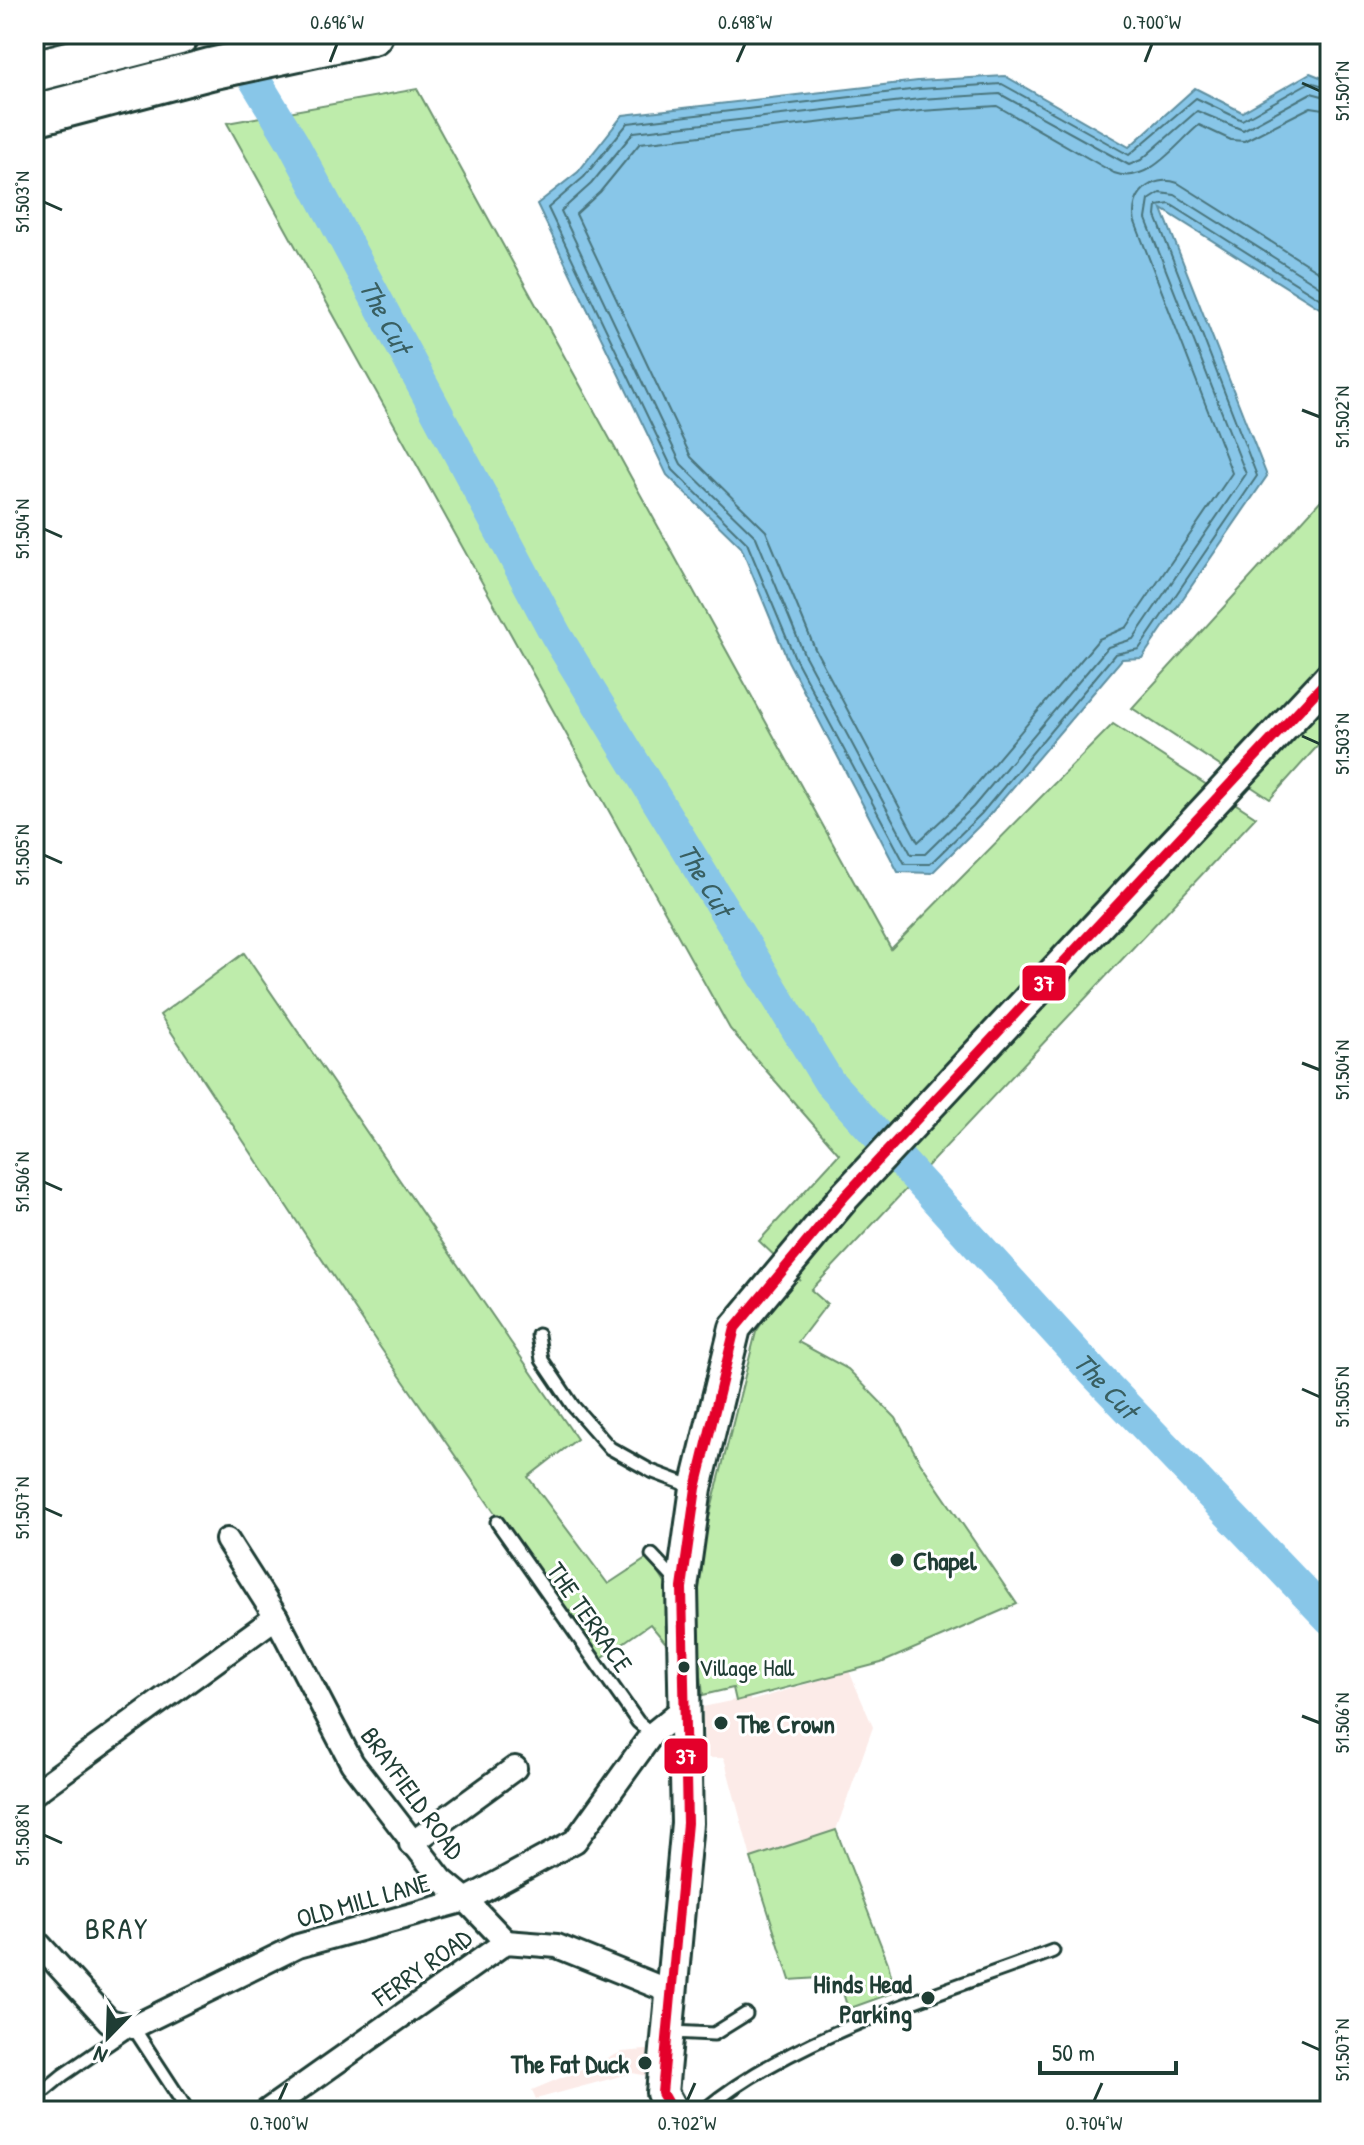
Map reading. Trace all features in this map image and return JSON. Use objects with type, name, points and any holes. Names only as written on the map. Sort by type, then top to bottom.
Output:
[{"type":"highway","points":[[34,71],[179,34]]},
{"type":"highway","points":[[34,115],[210,69],[372,34]]},
{"type":"main road","points":[[663,2105],[666,2032],[687,1823],[682,1588],[696,1488],[735,1328],[845,1196],[1330,677]]},
{"type":"street","name":"BRAYFIELD ROAD","points":[[227,1540],[276,1617],[352,1763],[411,1844],[442,1880],[506,1942]]},
{"type":"street","points":[[34,1793],[276,1617]]},
{"type":"street","name":"OLD MILL LANE","points":[[133,2027],[298,1946],[466,1900],[575,1841],[652,1734],[684,1708]]},
{"type":"street","points":[[411,1844],[515,1768]]},
{"type":"street","points":[[34,1939],[109,2021],[133,2027]]},
{"type":"street","name":"FERRY ROAD","points":[[267,2111],[506,1942],[557,1946],[671,1992]]},
{"type":"lane","points":[[538,1335],[542,1360],[573,1406],[610,1448],[651,1471],[696,1488]]},
{"type":"lane","name":"THE TERRACE","points":[[497,1522],[638,1722],[652,1734]]},
{"type":"lane","points":[[652,1555],[682,1588]]},
{"type":"lane","points":[[703,2111],[723,2094],[827,2036],[1053,1951]]},
{"type":"lane","points":[[666,2032],[714,2034],[746,2014]]},
{"type":"lane","points":[[34,2099],[133,2027],[188,2111]]},
{"type":"shaded area","points":[[849,1671],[873,1727],[836,1830],[751,1858],[724,1758],[704,1758],[703,1707],[749,1697],[751,1701]]},
{"type":"shaded area","points":[[658,2049],[654,2077],[632,2073],[536,2099],[532,2090],[622,2052]]},
{"type":"green space","points":[[417,89],[891,949],[1113,724],[1256,817],[811,1290],[827,1304],[798,1342],[848,1369],[896,1418],[920,1462],[1017,1604],[881,1663],[736,1701],[733,1688],[703,1695],[692,1585],[756,1332],[793,1276],[801,1281],[759,1241],[839,1154],[730,1029],[227,123]]},
{"type":"green space","points":[[1330,490],[1330,732],[1270,799],[1132,708]]},
{"type":"green space","points":[[244,953],[577,1439],[528,1477],[608,1584],[649,1557],[668,1588],[670,1648],[650,1624],[597,1661],[380,1347],[160,1015]]},
{"type":"green space","points":[[836,1830],[888,1963],[895,1992],[848,2009],[840,1983],[832,1980],[822,1983],[819,1978],[790,1980],[751,1858]]},
{"type":"water","points":[[1310,73],[1330,81],[1329,314],[1162,209],[1267,476],[1142,658],[1122,659],[986,819],[932,873],[898,872],[788,661],[741,547],[667,475],[537,204],[578,172],[623,115],[918,81],[1005,76],[1129,147],[1195,88],[1242,112]]},
{"type":"waterway","name":"The Cut","points":[[227,34],[293,143],[556,635],[829,1082],[1095,1374],[1330,1619]]},
{"type":"transit line","name":"37","points":[[672,2111],[662,2093],[687,1823],[682,1588],[696,1488],[735,1328],[845,1196],[1330,677]]},
{"type":"place","name":"Chapel","points":[[897,1560]]},
{"type":"place","name":"Village Hall","points":[[684,1667]]},
{"type":"place","name":"The Crown","points":[[721,1723]]},
{"type":"place","name":"Hinds Head Parking","points":[[928,1998]]},
{"type":"place","name":"The Fat Duck","points":[[645,2063]]},
{"type":"district","name":"BRAY","points":[[117,1928]]}]
